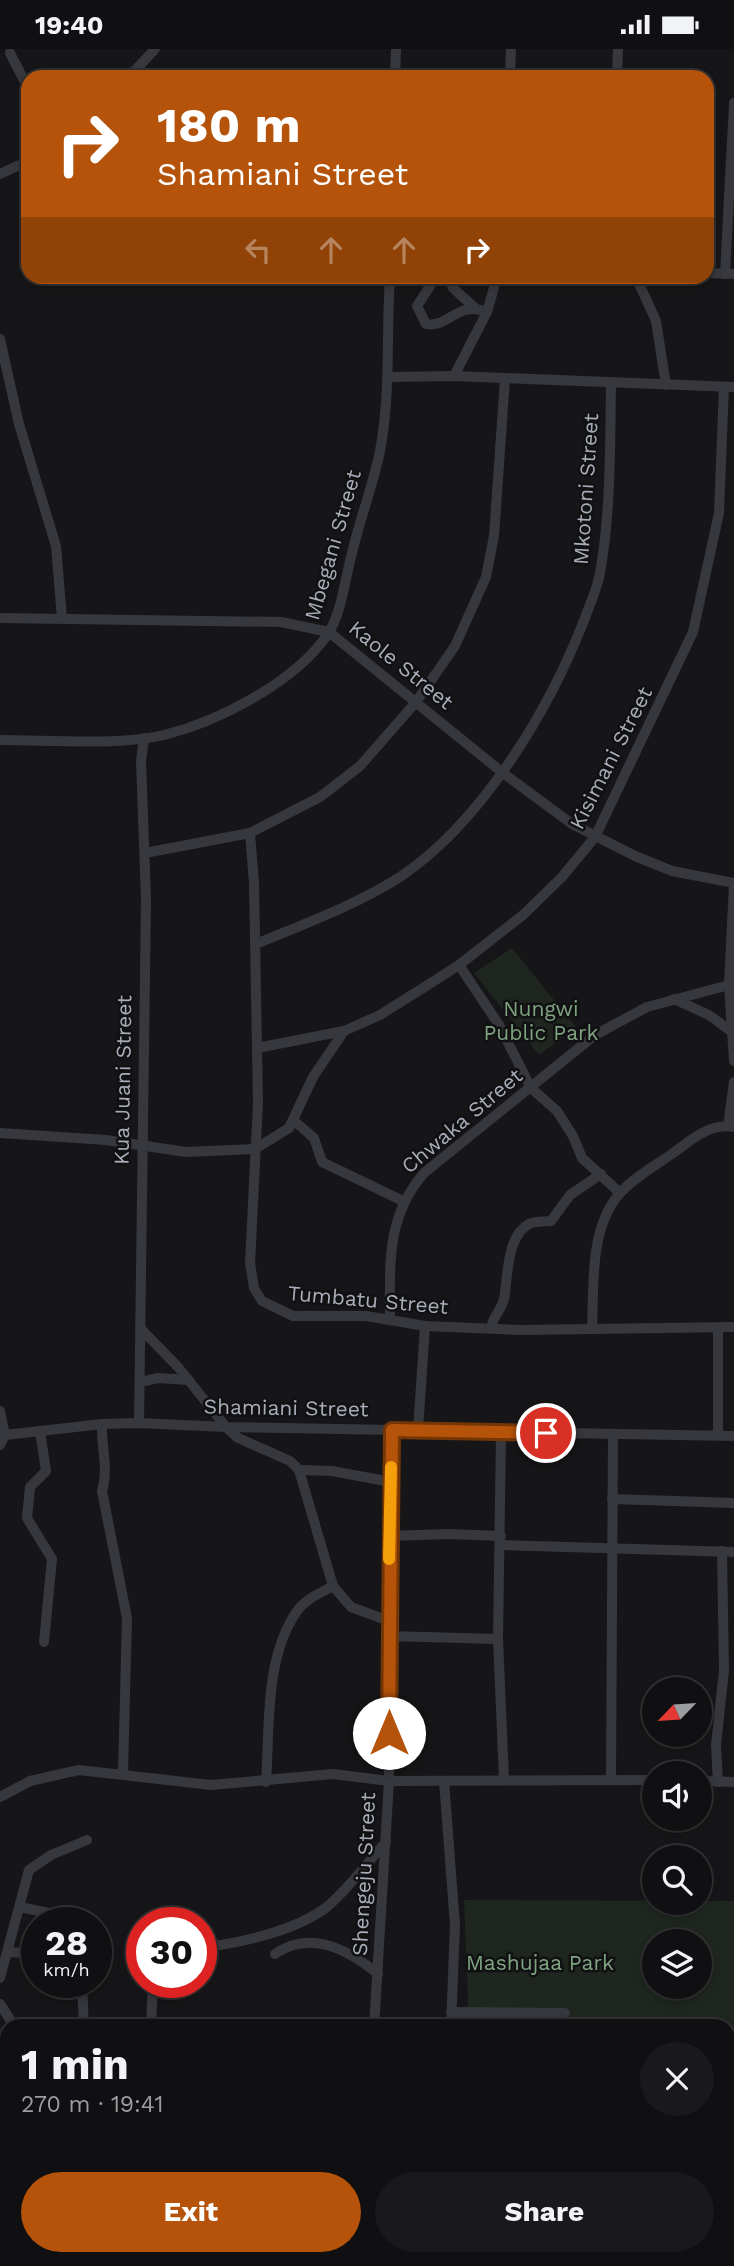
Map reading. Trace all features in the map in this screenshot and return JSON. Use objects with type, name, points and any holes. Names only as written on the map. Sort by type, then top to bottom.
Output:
[{"type":"street","points":[[136,70],[155,49]]},
{"type":"street","points":[[395,70],[396,49]]},
{"type":"street","points":[[510,49],[510,70]]},
{"type":"street","points":[[617,70],[618,49]]},
{"type":"street","points":[[9,53],[21,75]]},
{"type":"street","points":[[729,274],[734,103]]},
{"type":"street","points":[[0,174],[21,164]]},
{"type":"street","name":"Mbegani Street","points":[[0,740],[144,738],[188,727],[290,675],[329,632],[336,617],[380,450],[389,377],[390,284]]},
{"type":"street","points":[[431,284],[417,306],[422,320],[435,325],[463,309],[475,308],[487,312]]},
{"type":"street","points":[[452,284],[475,308]]},
{"type":"street","points":[[454,376],[487,312],[495,284]]},
{"type":"street","points":[[639,284],[656,321],[666,385]]},
{"type":"street","points":[[0,339],[19,424],[56,546],[62,618]]},
{"type":"street","points":[[389,377],[454,376],[729,387]]},
{"type":"street","points":[[145,853],[250,832],[320,797],[347,777],[391,734],[416,702],[455,646],[486,577],[496,511],[505,379]]},
{"type":"street","name":"Mkotoni Street","points":[[256,944],[373,891],[408,871],[439,844],[503,773],[566,667],[597,585],[607,505],[611,383]]},
{"type":"street","name":"Kisimani Street","points":[[257,1048],[344,1031],[380,1015],[459,965],[542,897],[596,837],[686,651],[717,532],[729,387]]},
{"type":"street","points":[[720,495],[734,495]]},
{"type":"street","name":"Kaole Street","points":[[0,618],[281,622],[329,632],[503,773],[596,837],[672,871],[734,884]]},
{"type":"street","name":"Kua Juani Street","points":[[139,1423],[145,853],[141,761],[144,738]]},
{"type":"street","name":"Tumbatu Street","points":[[250,832],[256,944],[257,1048],[250,1263],[254,1288],[262,1301],[274,1310],[293,1316],[390,1318],[425,1326],[592,1329],[734,1327]]},
{"type":"street","points":[[734,884],[729,985],[734,1061]]},
{"type":"street","points":[[459,965],[499,1025],[531,1088],[557,1111],[583,1158],[620,1193]]},
{"type":"street","name":"Chwaka Street","points":[[390,1318],[391,1252],[403,1201],[424,1173],[595,1035],[647,1007],[729,985]]},
{"type":"street","points":[[674,999],[702,1011],[732,1032]]},
{"type":"street","points":[[0,1133],[186,1152],[255,1149],[286,1132],[299,1101],[344,1031]]},
{"type":"street","points":[[592,1329],[597,1250],[608,1212],[620,1193],[701,1134],[731,1126],[734,1082]]},
{"type":"street","points":[[293,1120],[314,1138],[322,1162],[403,1201]]},
{"type":"street","points":[[491,1328],[492,1318],[502,1305],[513,1248],[520,1233],[530,1223],[551,1221],[570,1195],[601,1174]]},
{"type":"street","points":[[418,1430],[425,1326]]},
{"type":"street","points":[[140,1328],[189,1380],[226,1427],[238,1437],[290,1461],[299,1470],[333,1586],[351,1607],[389,1621]]},
{"type":"street","points":[[718,1329],[718,1435]]},
{"type":"street","points":[[140,1382],[158,1378],[189,1380]]},
{"type":"street","points":[[0,1411],[3,1440]]},
{"type":"street","name":"Shamiani Street","points":[[3,1440],[40,1431],[139,1423],[734,1436]]},
{"type":"street","points":[[102,1424],[101,1449],[108,1471],[102,1491],[127,1618],[124,1773]]},
{"type":"street","name":"Shengeju Street","points":[[375,2019],[389,1781],[388,1636],[392,1430]]},
{"type":"street","points":[[40,1431],[46,1471],[30,1487],[27,1518],[52,1559],[44,1642]]},
{"type":"street","points":[[501,1432],[498,1639],[504,1779]]},
{"type":"street","points":[[611,1778],[613,1434]]},
{"type":"street","points":[[299,1470],[332,1471],[391,1482]]},
{"type":"street","points":[[612,1499],[734,1503]]},
{"type":"street","points":[[389,1536],[448,1534],[501,1541],[614,1549],[728,1552],[724,1670],[716,1745],[718,1782]]},
{"type":"street","points":[[266,1781],[274,1675],[279,1651],[298,1610],[333,1586]]},
{"type":"street","points":[[388,1636],[498,1639]]},
{"type":"street","points":[[0,1797],[30,1781],[79,1770],[124,1773],[211,1785],[333,1774],[389,1781],[642,1779]]},
{"type":"street","points":[[444,1781],[455,1925],[451,2019]]},
{"type":"street","points":[[712,1782],[734,1783]]},
{"type":"street","points":[[0,1978],[29,1870],[35,1864],[87,1840]]},
{"type":"street","points":[[217,1944],[257,1936],[316,1914],[330,1904],[386,1842]]},
{"type":"street","points":[[275,1954],[296,1944],[331,1945],[361,1960],[378,1974]]},
{"type":"street","points":[[9,1952],[21,1953]]},
{"type":"street","points":[[83,1998],[84,2019]]},
{"type":"street","points":[[151,2019],[152,1998]]},
{"type":"street","points":[[0,2004],[10,2019]]},
{"type":"street","points":[[451,2012],[565,2013]]},
{"type":"green space","name":"Nungwi Public Park","points":[[512,948],[576,1027],[539,1055],[474,973]]},
{"type":"green space","name":"Mashujaa Park","points":[[464,1900],[642,1901],[642,1915],[712,1915],[712,1901],[734,1901],[734,2019],[469,2019]]},
{"type":"slow traffic","points":[[389,1559],[391,1467]]},
{"type":"route","points":[[389,1733],[392,1430],[546,1433]]}]
